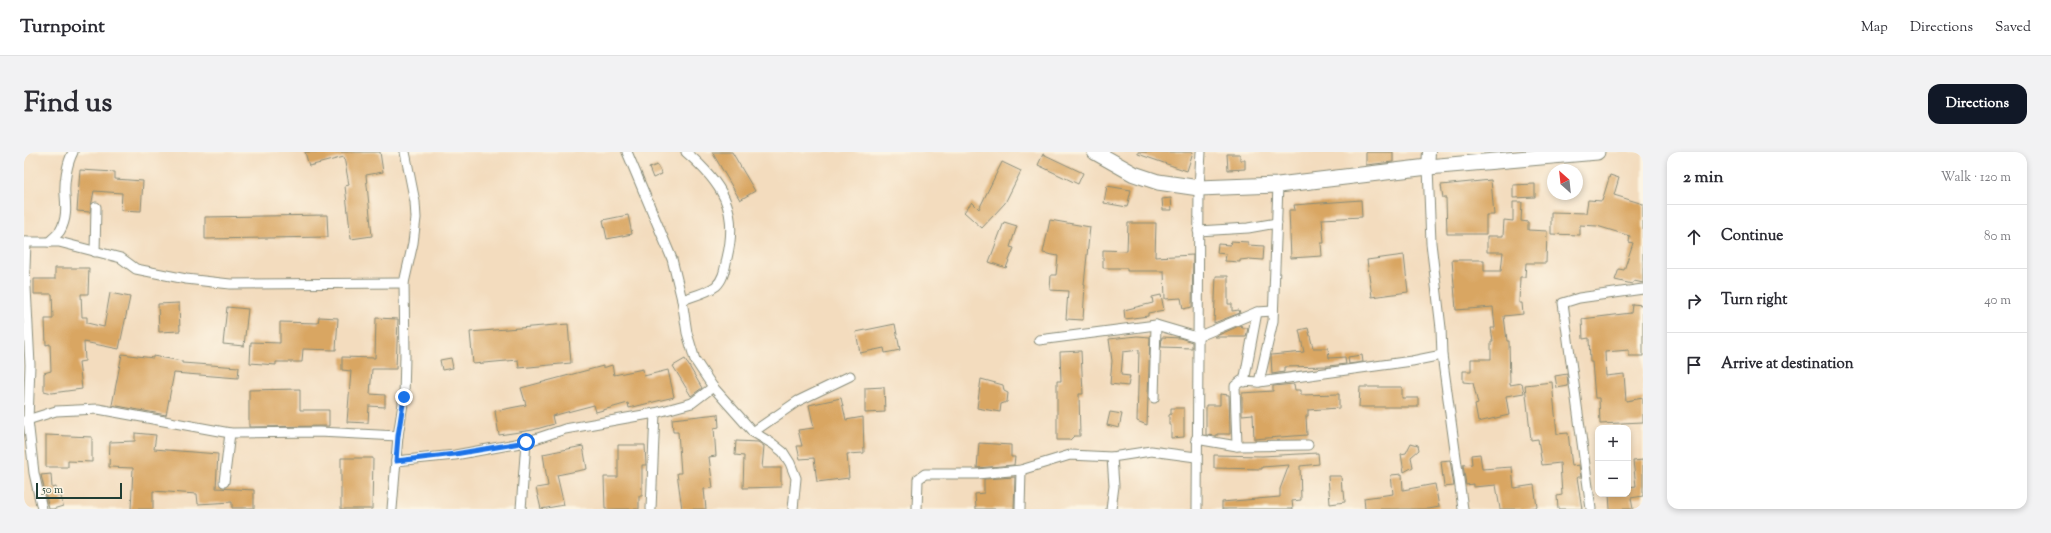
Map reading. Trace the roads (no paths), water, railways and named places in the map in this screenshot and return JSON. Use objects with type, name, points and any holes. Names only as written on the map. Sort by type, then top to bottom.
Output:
[{"type":"main road","points":[[1095,152],[1134,174],[1158,182],[1199,188],[1278,185],[1428,159],[1597,152]]},
{"type":"street","points":[[49,242],[60,232],[64,221],[67,207],[65,194],[69,162],[73,152]]},
{"type":"street","points":[[392,509],[398,436],[404,397],[406,356],[404,283],[413,243],[416,218],[415,202],[405,152]]},
{"type":"street","points":[[627,152],[672,259],[682,300],[687,334],[694,360],[713,386],[753,432],[783,452],[790,463],[796,478],[793,509]]},
{"type":"street","points":[[682,300],[716,285],[722,277],[730,244],[731,225],[724,194],[718,185],[686,152]]},
{"type":"street","points":[[1197,509],[1196,439],[1198,231],[1201,152]]},
{"type":"street","points":[[1428,159],[1431,243],[1441,328],[1442,355],[1463,509]]},
{"type":"street","points":[[1259,382],[1274,311],[1278,223],[1278,185]]},
{"type":"street","points":[[95,252],[96,207]]},
{"type":"street","points":[[1198,231],[1248,228],[1278,223]]},
{"type":"street","points":[[42,509],[34,473],[26,420],[30,365],[25,242],[59,242],[121,258],[136,269],[186,279],[230,284],[404,283]]},
{"type":"street","points":[[1591,509],[1563,303],[1579,298],[1643,289]]},
{"type":"street","points":[[1039,340],[1156,326],[1197,336],[1257,312],[1274,311]]},
{"type":"street","points":[[1244,382],[1257,312]]},
{"type":"street","points":[[1154,398],[1156,326]]},
{"type":"street","points":[[1237,446],[1235,386],[1241,381],[1259,382],[1442,355]]},
{"type":"street","points":[[753,432],[798,401],[850,376]]},
{"type":"street","points":[[396,461],[455,454],[526,442],[565,429],[655,413],[692,403],[713,386]]},
{"type":"street","points":[[26,420],[56,411],[98,409],[230,433],[319,432],[398,436]]},
{"type":"street","points":[[651,509],[655,413]]},
{"type":"street","points":[[224,482],[230,433]]},
{"type":"street","points":[[1196,439],[1237,446],[1308,445]]},
{"type":"street","points":[[521,509],[526,442]]},
{"type":"street","points":[[917,509],[918,480],[925,474],[977,474],[1021,470],[1070,455],[1112,457],[1151,451],[1196,458]]},
{"type":"street","points":[[1111,509],[1114,486],[1112,457]]},
{"type":"street","points":[[1020,509],[1021,470]]}]
